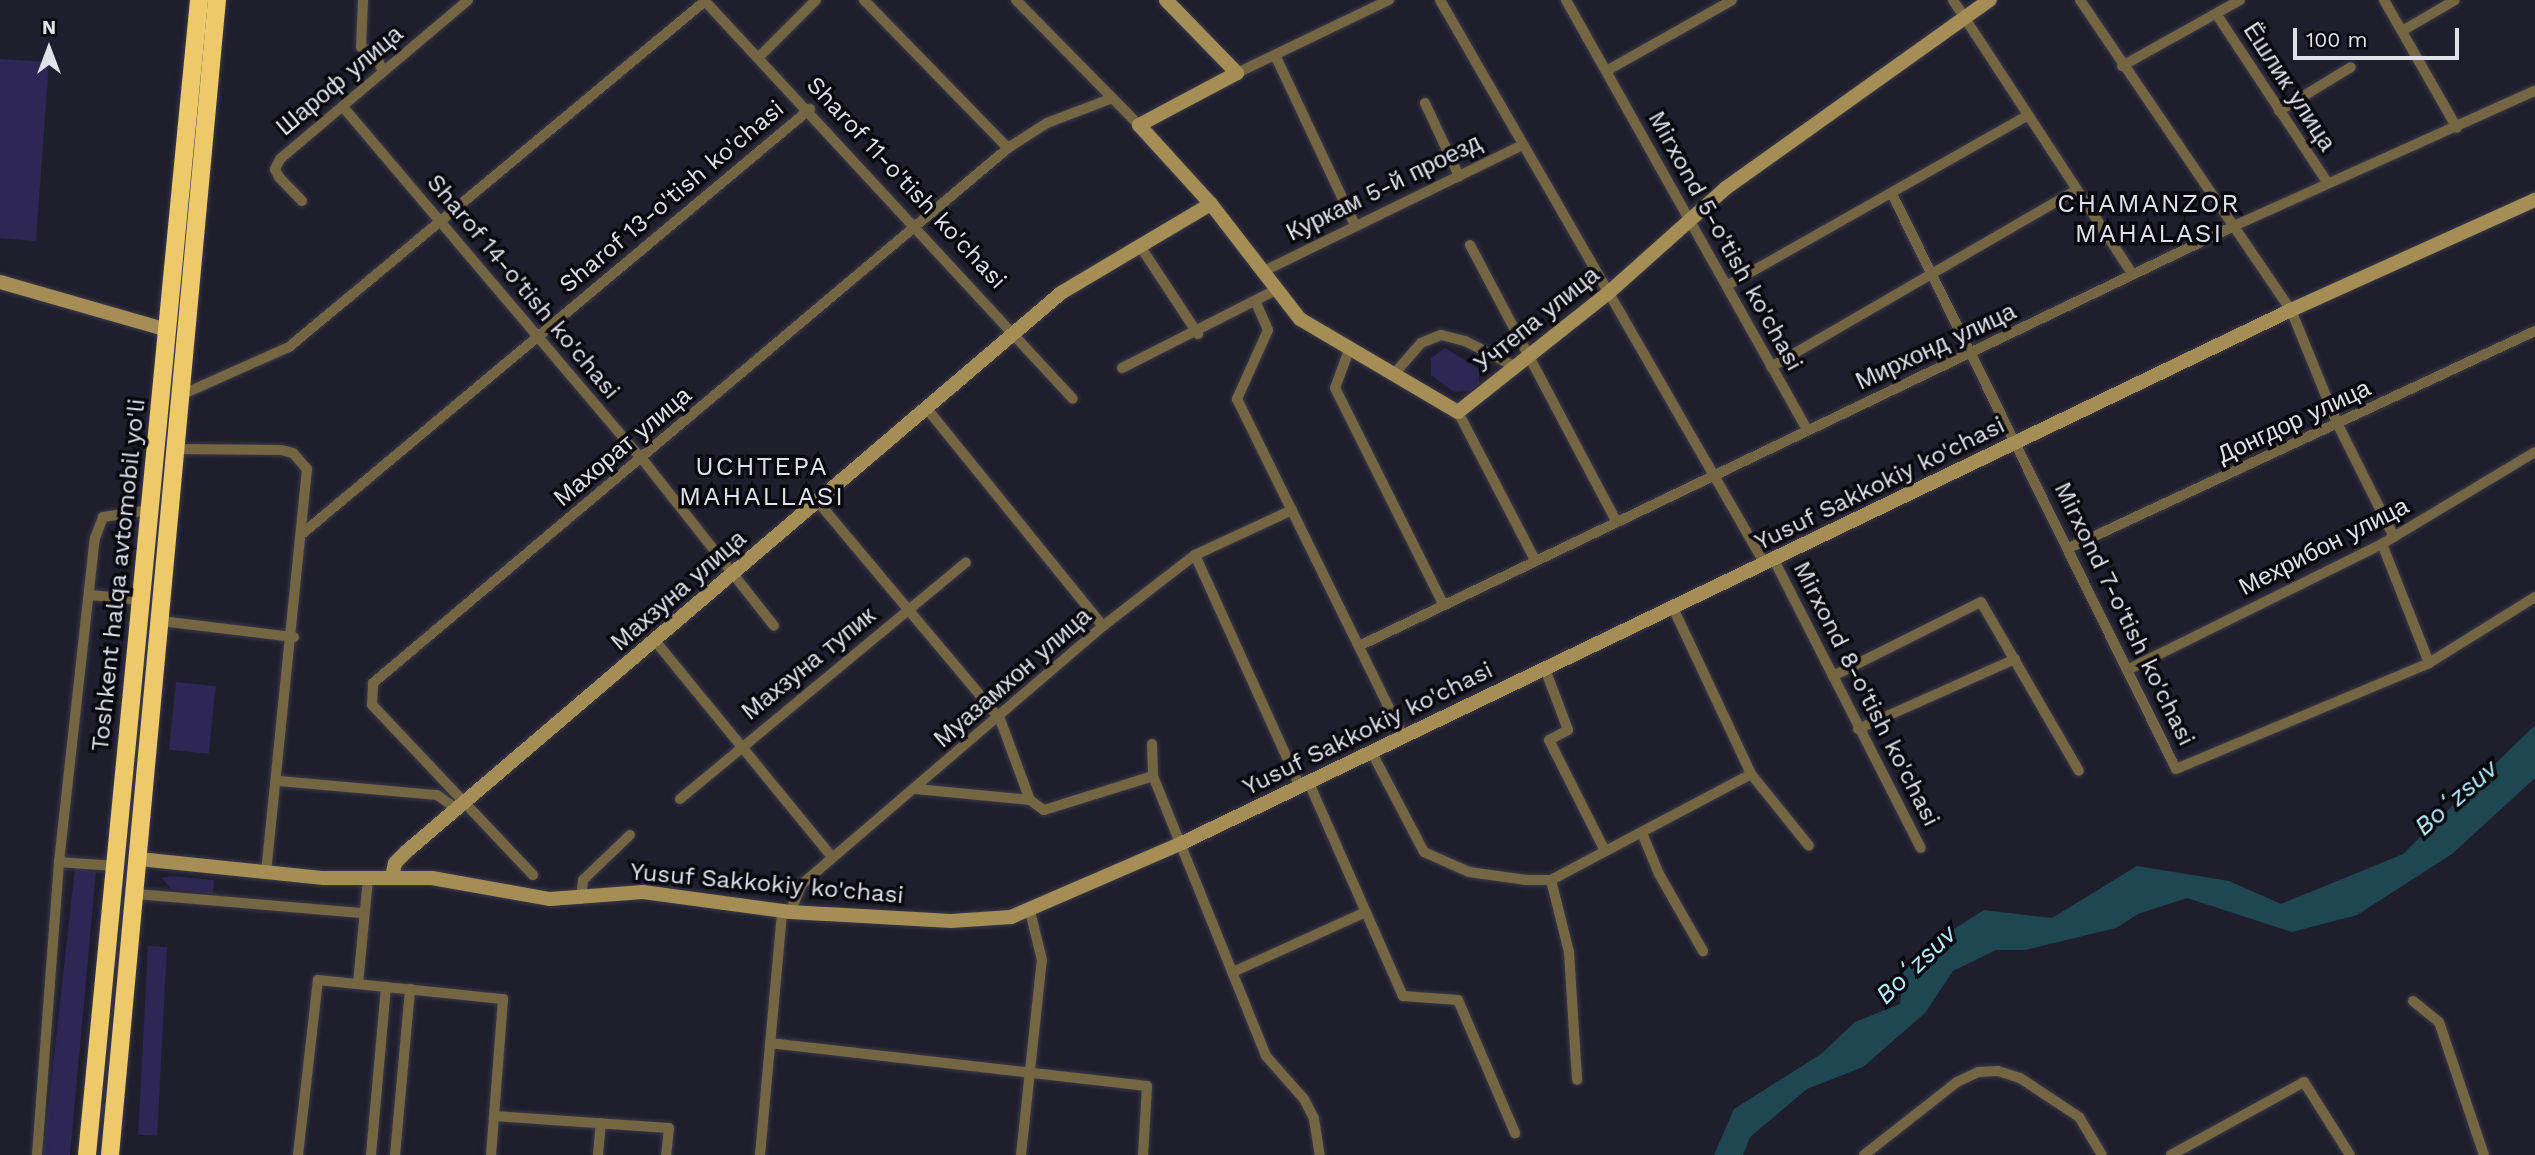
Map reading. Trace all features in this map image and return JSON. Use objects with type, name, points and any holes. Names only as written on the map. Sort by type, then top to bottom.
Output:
[{"type":"highway","name":"Toshkent halqa avtomobil yo'li","points":[[87,1155],[199,0]]},
{"type":"highway","name":"Toshkent halqa avtomobil yo'li","points":[[110,1155],[217,0]]},
{"type":"highway","points":[[175,257],[194,259]]},
{"type":"highway","points":[[150,510],[171,512]]},
{"type":"highway","points":[[95,1066],[118,1069]]},
{"type":"street","points":[[363,0],[361,47],[376,55],[383,72]]},
{"type":"street","name":"Шароф улица","points":[[302,201],[275,169],[468,0]]},
{"type":"street","points":[[760,56],[816,0]]},
{"type":"street","points":[[864,0],[1008,148]]},
{"type":"street","points":[[1016,0],[1110,99],[1139,125],[1211,204],[1300,319],[1458,412],[1535,560]]},
{"type":"street","points":[[1166,0],[1237,73]]},
{"type":"street","points":[[1139,125],[1237,73],[1389,0]]},
{"type":"street","name":"Mirxond 8-o'tish ko'chasi","points":[[1440,0],[1607,295],[1769,562],[1833,676],[1858,729],[1922,848]]},
{"type":"street","name":"Mirxond 5-o'tish ko'chasi","points":[[1566,0],[1608,70],[1807,430]]},
{"type":"street","points":[[1608,70],[1732,0]]},
{"type":"street","points":[[1953,0],[2026,116],[2132,274]]},
{"type":"street","name":"Учтепа улица","points":[[1458,412],[1607,295],[1726,188],[1966,20],[1990,0]]},
{"type":"street","points":[[2080,0],[2122,66],[2291,310],[2338,425],[2395,537]]},
{"type":"street","points":[[2122,66],[2241,0]]},
{"type":"street","points":[[2384,0],[2457,128]]},
{"type":"street","points":[[2402,31],[2455,0]]},
{"type":"street","points":[[181,395],[289,347],[438,220],[704,1]]},
{"type":"street","name":"Sharof 11-o'tish ko'chasi","points":[[704,1],[810,109],[1016,332],[1073,399]]},
{"type":"street","name":"Ёшлик улица","points":[[2217,15],[2327,182]]},
{"type":"street","points":[[1275,55],[1355,225]]},
{"type":"street","points":[[2278,111],[2351,66]]},
{"type":"street","name":"Мирхонд улица","points":[[1359,646],[1714,474],[1973,355],[2132,274],[2327,182],[2457,128],[2535,91]]},
{"type":"street","name":"Махорат улица","points":[[533,875],[462,805],[372,705],[373,683],[643,460],[919,227],[1008,148],[1046,124],[1110,99]]},
{"type":"street","points":[[1426,103],[1459,176]]},
{"type":"street","name":"Sharof 14-o'tish ko'chasi","points":[[344,108],[643,460],[774,626]]},
{"type":"street","name":"Sharof 13-o'tish ko'chasi","points":[[303,533],[810,109]]},
{"type":"street","points":[[1728,285],[2026,116]]},
{"type":"street","name":"Куркам 5-й проезд","points":[[1264,271],[1522,145]]},
{"type":"street","points":[[1771,368],[2076,191]]},
{"type":"street","name":"Mirxond 7-o'tish ko'chasi","points":[[1892,194],[2070,548],[2127,670],[2180,769],[2429,663],[2535,597]]},
{"type":"street","name":"Yusuf Sakkokiy ko'chasi","points":[[139,859],[266,872],[392,877],[581,899],[643,892],[786,912],[971,921],[1030,911],[1404,738],[2291,310],[2535,200]]},
{"type":"street","name":"Махзуна улица","points":[[392,877],[395,863],[656,642],[734,572],[928,410],[1061,293],[1142,249],[1211,204]]},
{"type":"street","points":[[1470,245],[1616,521]]},
{"type":"street","points":[[1142,249],[1198,334]]},
{"type":"street","points":[[0,282],[167,330]]},
{"type":"street","points":[[1122,368],[1257,305],[1278,289]]},
{"type":"street","points":[[1257,305],[1268,330],[1237,399],[1404,738]]},
{"type":"street","name":"Донгдор улица","points":[[2070,548],[2535,331]]},
{"type":"street","points":[[1394,374],[1421,343],[1441,335],[1465,341],[1516,368]]},
{"type":"street","points":[[1349,350],[1335,388],[1443,604]]},
{"type":"street","points":[[928,410],[1103,626]]},
{"type":"street","points":[[177,449],[293,453],[307,469],[294,637],[279,781],[266,872]]},
{"type":"street","name":"Мехрибон улица","points":[[2127,670],[2382,544],[2535,452]]},
{"type":"street","points":[[818,502],[1000,719],[1030,800]]},
{"type":"street","points":[[37,1155],[59,862],[99,524],[114,514],[150,510]]},
{"type":"street","name":"Муазамхон улица","points":[[786,912],[802,884],[1000,719],[1103,626],[1195,555],[1292,510]]},
{"type":"street","points":[[2382,544],[2429,663]]},
{"type":"street","points":[[1195,555],[1366,912],[1403,996],[1412,1001],[1458,1000],[1515,1133]]},
{"type":"street","name":"Махзуна тупик","points":[[680,799],[966,562]]},
{"type":"street","points":[[91,595],[141,600]]},
{"type":"street","points":[[1833,676],[1982,602],[2079,771]]},
{"type":"street","points":[[1673,608],[1751,774],[1809,846]]},
{"type":"street","points":[[161,621],[294,637]]},
{"type":"street","points":[[656,642],[832,857]]},
{"type":"street","points":[[1858,729],[2015,659]]},
{"type":"street","points":[[1545,669],[1568,730],[1549,740],[1605,851]]},
{"type":"street","points":[[1152,744],[1153,776],[1266,1056],[1314,1119],[1320,1155]]},
{"type":"street","points":[[1372,753],[1424,852],[1435,860],[1492,876],[1551,880],[1751,774]]},
{"type":"street","points":[[916,789],[1030,800],[1044,810],[1153,776]]},
{"type":"street","points":[[279,781],[437,795],[462,805]]},
{"type":"street","points":[[1643,833],[1658,874],[1703,951]]},
{"type":"street","points":[[581,899],[583,880],[629,835]]},
{"type":"street","points":[[59,862],[115,866]]},
{"type":"street","points":[[358,984],[368,878]]},
{"type":"street","points":[[1551,880],[1569,952],[1577,1080]]},
{"type":"street","points":[[136,894],[364,913]]},
{"type":"street","points":[[1021,1155],[1042,961],[1030,911]]},
{"type":"street","points":[[760,1155],[786,912]]},
{"type":"street","points":[[1233,972],[1366,912]]},
{"type":"street","points":[[298,1155],[318,980],[503,999],[491,1155]]},
{"type":"street","points":[[370,1155],[386,987]]},
{"type":"street","points":[[395,1155],[410,989]]},
{"type":"street","points":[[2413,1001],[2439,1022],[2484,1155]]},
{"type":"street","points":[[770,1043],[1031,1076],[1150,1087],[1143,1155]]},
{"type":"street","points":[[1864,1155],[1957,1082],[1978,1072],[1998,1071],[2020,1078],[2080,1117],[2102,1155]]},
{"type":"street","points":[[2171,1155],[2305,1082],[2350,1155]]},
{"type":"street","points":[[494,1116],[669,1128],[666,1155]]},
{"type":"street","points":[[598,1155],[601,1123]]},
{"type":"shaded area","points":[[0,59],[49,62],[36,241],[0,238]]},
{"type":"shaded area","points":[[1445,348],[1479,369],[1479,384],[1471,391],[1454,392],[1431,375],[1431,358]]},
{"type":"shaded area","points":[[176,682],[216,686],[209,754],[169,750]]},
{"type":"shaded area","points":[[75,868],[96,871],[70,1155],[43,1155]]},
{"type":"shaded area","points":[[170,876],[214,880],[213,894],[171,889],[162,878]]},
{"type":"shaded area","points":[[148,946],[167,947],[157,1136],[138,1135]]},
{"type":"water","name":"Boʻzsuv","points":[[2535,725],[2535,778],[2452,854],[2357,915],[2292,932],[2187,898],[2138,914],[2116,928],[2025,950],[1996,950],[1953,971],[1925,1013],[1863,1067],[1807,1089],[1750,1137],[1743,1155],[1714,1155],[1734,1109],[1821,1054],[1855,1022],[1900,1004],[1904,970],[1930,944],[1984,910],[2052,918],[2137,866],[2229,881],[2281,904],[2403,854]]},
{"type":"district","name":"CHAMANZOR MAHALASI","points":[[2149,218]]},
{"type":"district","name":"UCHTEPA MAHALLASI","points":[[762,482]]}]
